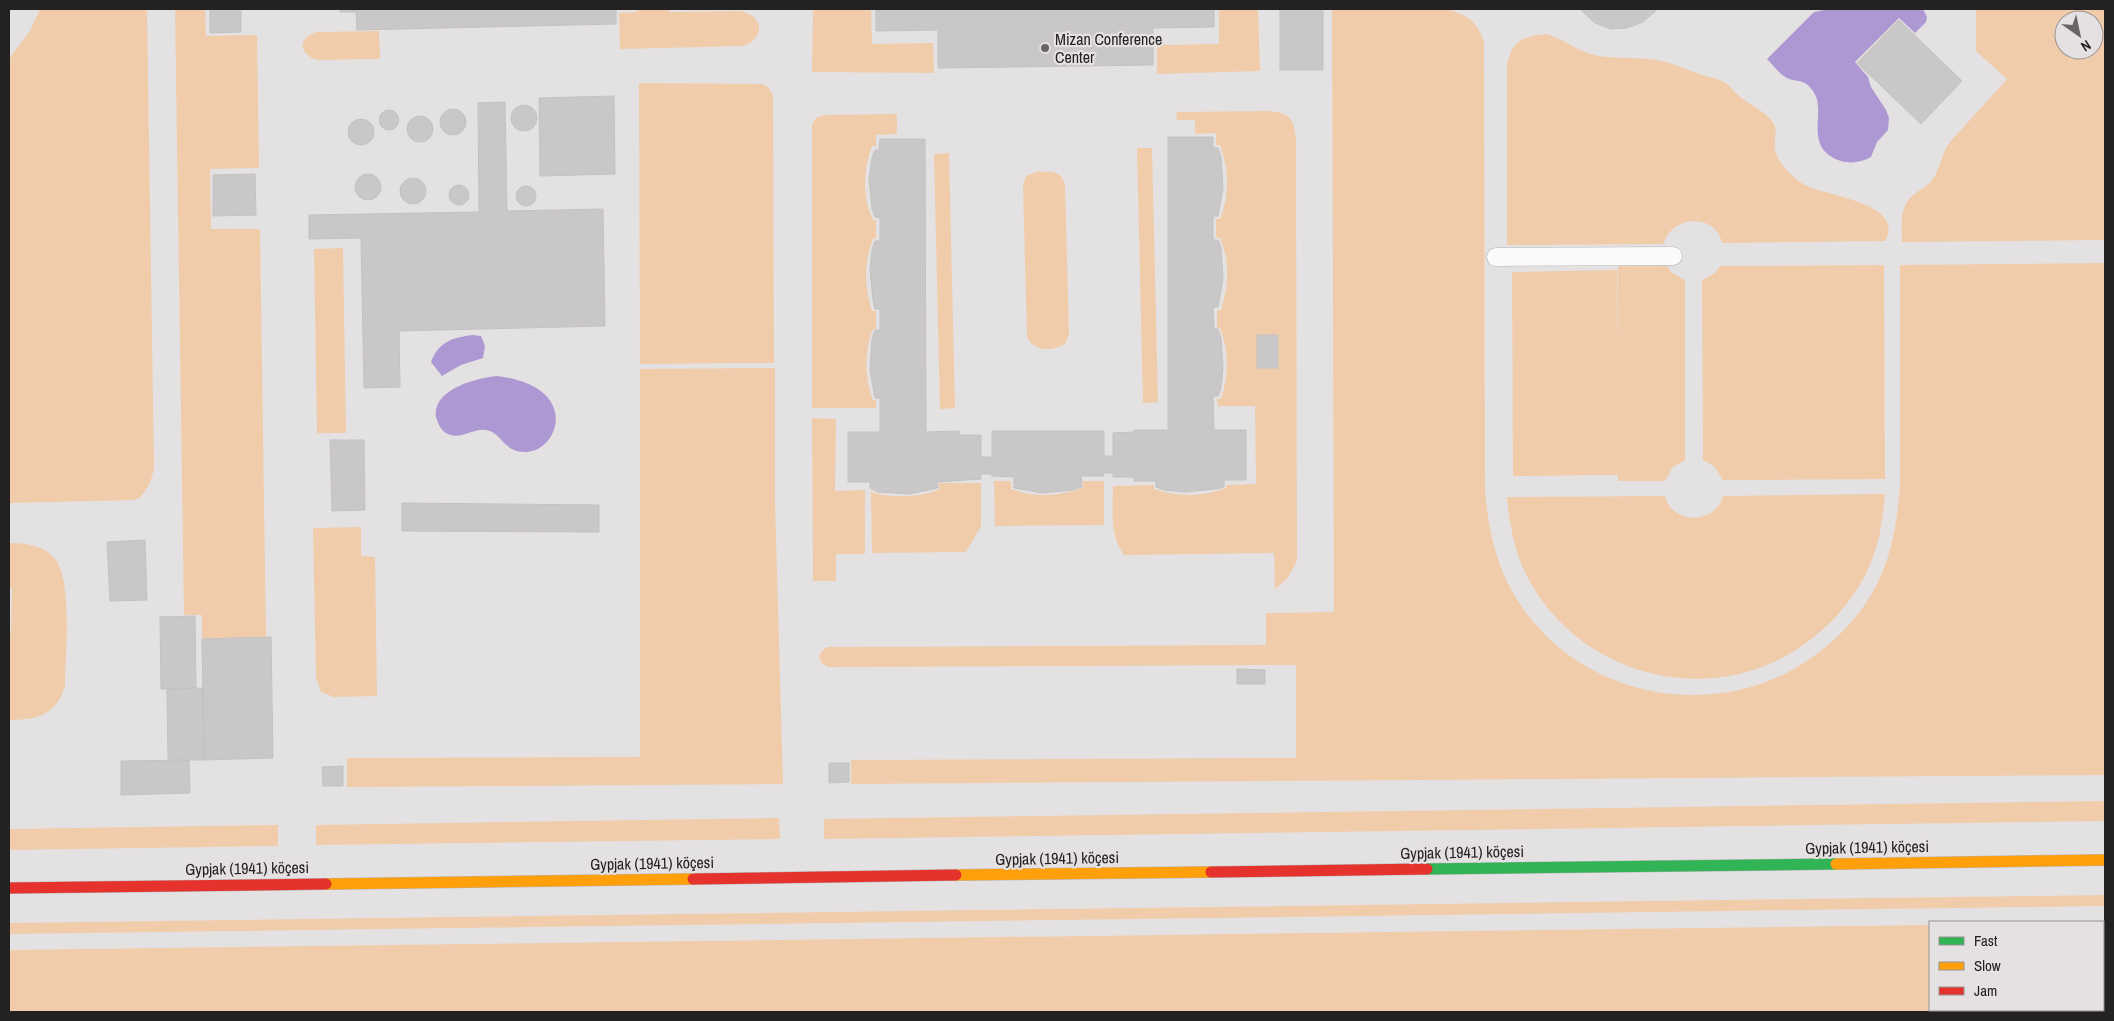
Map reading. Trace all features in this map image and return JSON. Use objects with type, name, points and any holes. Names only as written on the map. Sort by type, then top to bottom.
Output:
[{"type":"street","name":"Gypjak (1941) köçesi","points":[[9,888],[2105,860]]},
{"type":"lane","points":[[1496,257],[1673,256]]},
{"type":"shaded area","points":[[40,9],[147,9],[154,468],[148,487],[135,500],[9,503],[9,59],[30,31]]},
{"type":"shaded area","points":[[175,9],[205,9],[206,36],[257,35],[259,168],[210,169],[211,229],[260,229],[266,637],[202,639],[202,615],[184,615]]},
{"type":"shaded area","points":[[637,9],[669,9],[670,12],[741,11],[755,18],[759,28],[758,34],[750,43],[742,46],[620,49],[619,13],[637,12]]},
{"type":"shaded area","points":[[813,9],[871,9],[872,44],[933,43],[934,73],[812,72]]},
{"type":"shaded area","points":[[1219,9],[1258,9],[1260,71],[1157,74],[1157,45],[1219,44]]},
{"type":"shaded area","points":[[1332,9],[1446,9],[1460,13],[1471,20],[1482,36],[1484,43],[1485,491],[1493,541],[1500,565],[1511,589],[1534,623],[1563,651],[1597,672],[1635,687],[1674,694],[1714,694],[1754,686],[1792,670],[1817,654],[1840,634],[1869,599],[1882,574],[1890,550],[1900,487],[1900,265],[2105,263],[2105,775],[851,784],[851,760],[1296,758],[1296,665],[828,667],[824,665],[819,657],[821,652],[828,647],[1266,645],[1266,613],[1334,612]]},
{"type":"shaded area","points":[[1829,9],[1923,9],[1927,17],[1926,22],[1915,33],[1899,18],[1855,62],[1868,77],[1871,87],[1889,118],[1888,130],[1877,142],[1871,157],[1856,162],[1841,161],[1829,155],[1822,147],[1818,129],[1817,99],[1813,91],[1804,82],[1784,76],[1767,59],[1814,12]]},
{"type":"shaded area","points":[[1976,9],[2105,9],[2105,240],[1902,242],[1902,218],[1907,202],[1932,180],[1950,142],[2007,79],[1976,51]]},
{"type":"shaded area","points":[[379,31],[380,59],[317,60],[306,54],[303,46],[306,38],[316,32]]},
{"type":"shaded area","points":[[1547,34],[1592,54],[1606,57],[1662,61],[1726,83],[1742,98],[1767,116],[1774,124],[1776,131],[1776,154],[1794,177],[1803,184],[1813,188],[1859,202],[1874,209],[1884,217],[1889,228],[1885,241],[1722,243],[1718,233],[1711,226],[1703,222],[1693,221],[1675,227],[1668,234],[1664,244],[1507,245],[1507,66],[1515,45],[1520,41],[1531,36]]},
{"type":"shaded area","points":[[639,83],[762,84],[769,88],[773,95],[774,363],[640,364]]},
{"type":"shaded area","points":[[1268,111],[1281,113],[1290,118],[1294,126],[1296,140],[1297,561],[1287,579],[1275,589],[1274,553],[1124,555],[1116,539],[1113,513],[1113,486],[1154,485],[1154,489],[1163,492],[1190,495],[1217,491],[1226,488],[1226,485],[1256,484],[1255,406],[1218,406],[1217,399],[1221,399],[1227,372],[1223,336],[1220,328],[1217,328],[1217,310],[1221,310],[1224,301],[1227,264],[1220,238],[1216,237],[1216,219],[1220,219],[1227,191],[1225,163],[1220,145],[1216,145],[1216,133],[1195,134],[1195,120],[1176,120],[1177,112]]},
{"type":"shaded area","points":[[897,114],[897,134],[876,135],[876,146],[872,146],[865,174],[865,193],[869,211],[873,220],[876,220],[876,238],[873,239],[868,257],[866,284],[872,311],[876,311],[876,329],[873,329],[870,337],[866,364],[870,391],[873,400],[876,400],[876,408],[812,408],[812,124],[816,118],[824,115]]},
{"type":"shaded area","points":[[1137,148],[1152,148],[1158,402],[1143,403]]},
{"type":"shaded area","points":[[949,153],[955,408],[940,409],[934,154]]},
{"type":"shaded area","points":[[1036,172],[1054,172],[1061,176],[1065,185],[1069,334],[1065,344],[1049,349],[1038,348],[1033,345],[1027,336],[1023,186],[1026,176]]},
{"type":"shaded area","points":[[343,248],[346,433],[317,433],[314,249]]},
{"type":"shaded area","points":[[1884,265],[1885,479],[1723,480],[1715,467],[1703,460],[1702,280],[1715,273],[1720,266]]},
{"type":"shaded area","points":[[1618,266],[1667,266],[1672,273],[1685,280],[1685,460],[1673,467],[1665,481],[1618,481],[1618,475],[1513,476],[1512,272],[1617,270],[1618,355]]},
{"type":"shaded area","points":[[472,335],[481,336],[485,346],[483,358],[461,365],[442,376],[431,362],[434,355],[447,342]]},
{"type":"shaded area","points":[[775,368],[775,502],[783,784],[347,787],[347,758],[640,757],[640,369]]},
{"type":"shaded area","points":[[497,376],[514,379],[532,386],[540,390],[552,403],[556,421],[554,429],[551,437],[539,448],[523,452],[514,450],[490,431],[479,430],[457,436],[446,433],[440,426],[436,417],[437,407],[441,399],[448,392],[468,382]]},
{"type":"shaded area","points":[[812,418],[836,419],[835,491],[865,490],[865,554],[836,554],[836,581],[813,581]]},
{"type":"shaded area","points":[[994,481],[1011,481],[1011,489],[1029,494],[1047,495],[1083,488],[1083,481],[1104,481],[1104,525],[995,526]]},
{"type":"shaded area","points":[[939,483],[981,483],[981,526],[966,552],[872,553],[871,492],[888,496],[914,496],[939,490]]},
{"type":"shaded area","points":[[1885,494],[1880,532],[1869,567],[1855,593],[1826,627],[1803,645],[1768,664],[1732,676],[1694,679],[1656,674],[1620,663],[1586,644],[1557,619],[1533,587],[1522,566],[1512,532],[1507,497],[1665,496],[1676,513],[1694,518],[1712,512],[1719,505],[1723,496]]},
{"type":"shaded area","points":[[361,527],[361,556],[375,557],[377,696],[334,697],[321,692],[316,677],[313,528]]},
{"type":"shaded area","points":[[9,543],[34,546],[51,554],[61,570],[66,601],[65,686],[61,696],[51,710],[37,717],[19,720],[9,720],[9,633],[11,633],[12,588],[9,587]]},
{"type":"shaded area","points":[[2105,801],[2105,821],[824,839],[824,819]]},
{"type":"shaded area","points":[[779,818],[780,839],[316,845],[316,825]]},
{"type":"shaded area","points":[[278,825],[278,846],[9,850],[9,829]]},
{"type":"shaded area","points":[[2105,895],[2105,906],[9,934],[9,923]]},
{"type":"shaded area","points":[[2105,923],[2105,1012],[9,1012],[9,950],[1929,925],[1929,1011],[2104,1011]]},
{"type":"building","points":[[210,9],[241,9],[241,32],[210,33]]},
{"type":"building","points":[[340,9],[616,9],[616,24],[357,30],[356,12],[340,12]]},
{"type":"building","name":"Mizan Conference Center","points":[[876,9],[1214,9],[1214,27],[1153,28],[1153,65],[938,68],[938,30],[876,31]]},
{"type":"building","points":[[1280,9],[1323,9],[1323,70],[1280,70]]},
{"type":"building","points":[[1580,9],[1658,9],[1643,22],[1627,28],[1611,29],[1595,23]]},
{"type":"building","points":[[1899,20],[1962,81],[1921,124],[1857,63]]},
{"type":"building","points":[[614,96],[615,174],[540,176],[539,98]]},
{"type":"building","points":[[505,102],[507,211],[603,209],[605,326],[399,331],[400,387],[364,388],[361,238],[309,239],[309,215],[479,212],[478,103]]},
{"type":"building","points":[[524,105],[533,109],[537,118],[533,127],[524,131],[515,127],[511,118],[515,109]]},
{"type":"building","points":[[453,109],[462,113],[466,122],[462,131],[453,135],[444,131],[440,122],[444,113]]},
{"type":"building","points":[[385,110],[393,110],[399,116],[399,124],[393,130],[385,130],[379,124],[379,116]]},
{"type":"building","points":[[420,116],[429,120],[433,129],[429,138],[420,142],[411,138],[407,129],[411,120]]},
{"type":"building","points":[[361,119],[370,123],[374,132],[370,141],[361,145],[352,141],[348,132],[352,123]]},
{"type":"building","points":[[1168,137],[1213,137],[1213,148],[1218,148],[1221,157],[1223,188],[1218,216],[1213,216],[1213,240],[1218,240],[1221,248],[1223,279],[1218,307],[1213,307],[1214,329],[1218,329],[1221,338],[1223,368],[1221,388],[1218,396],[1213,396],[1214,430],[1246,430],[1246,480],[1224,480],[1224,487],[1185,492],[1164,490],[1156,487],[1156,481],[1134,481],[1134,477],[1113,477],[1113,473],[1104,473],[1103,476],[1081,476],[1082,487],[1073,490],[1042,493],[1014,488],[1014,477],[981,474],[981,479],[937,482],[938,488],[909,494],[878,492],[870,488],[870,482],[848,482],[848,432],[880,432],[880,398],[875,398],[870,370],[872,339],[875,330],[880,330],[880,309],[875,309],[870,270],[875,241],[880,241],[880,218],[875,217],[872,209],[869,179],[872,158],[875,150],[879,150],[880,139],[925,139],[926,432],[959,431],[959,435],[981,435],[981,457],[992,457],[992,431],[1104,431],[1104,456],[1113,456],[1113,433],[1134,432],[1134,430],[1168,430]]},
{"type":"building","points":[[255,174],[256,215],[213,216],[213,175]]},
{"type":"building","points":[[368,174],[377,178],[381,187],[377,196],[368,200],[359,196],[355,187],[359,178]]},
{"type":"building","points":[[413,178],[422,182],[426,191],[422,200],[413,204],[404,200],[400,191],[404,182]]},
{"type":"building","points":[[455,185],[463,185],[469,191],[469,199],[463,205],[455,205],[449,199],[449,191]]},
{"type":"building","points":[[522,186],[530,186],[536,192],[536,200],[530,206],[522,206],[516,200],[516,192]]},
{"type":"building","points":[[1257,335],[1278,335],[1278,368],[1257,368]]},
{"type":"building","points":[[330,440],[364,440],[365,510],[332,511]]},
{"type":"building","points":[[402,503],[599,505],[599,532],[402,531]]},
{"type":"building","points":[[145,540],[147,600],[110,601],[107,542]]},
{"type":"building","points":[[195,616],[196,688],[161,689],[160,617]]},
{"type":"building","points":[[271,637],[273,758],[204,760],[202,639]]},
{"type":"building","points":[[1237,669],[1265,670],[1265,684],[1237,684]]},
{"type":"building","points":[[203,688],[204,760],[168,760],[167,689]]},
{"type":"building","points":[[189,760],[190,793],[121,795],[121,761]]},
{"type":"building","points":[[829,763],[849,763],[849,782],[829,783]]},
{"type":"building","points":[[343,766],[343,786],[323,786],[322,767]]},
{"type":"traffic: fast","points":[[1427,869],[1836,864]]},
{"type":"traffic: slow","points":[[1836,864],[2105,860]]},
{"type":"traffic: slow","points":[[956,875],[1211,872]]},
{"type":"traffic: slow","points":[[326,884],[693,879]]},
{"type":"traffic: jam","points":[[1211,872],[1427,869]]},
{"type":"traffic: jam","points":[[693,879],[956,875]]},
{"type":"traffic: jam","points":[[9,888],[326,884]]},
{"type":"place","name":"Mizan Conference Center","points":[[1045,48]]}]
